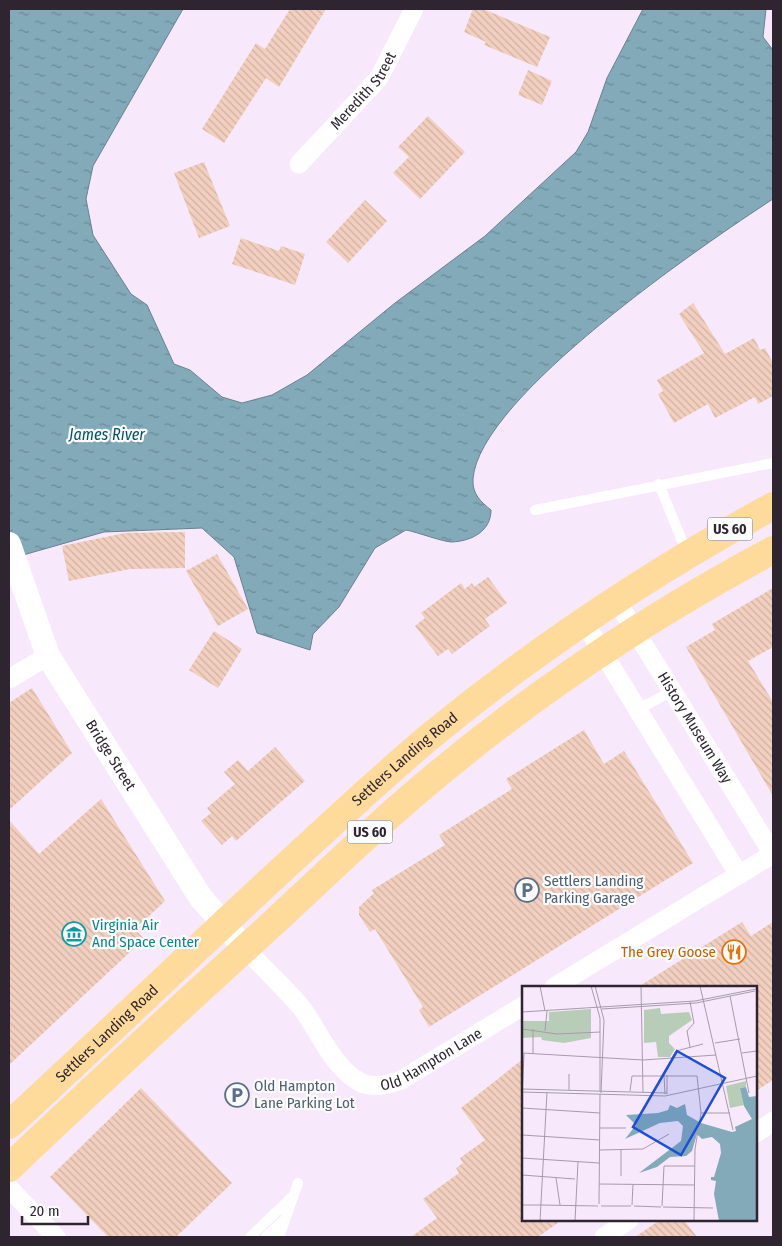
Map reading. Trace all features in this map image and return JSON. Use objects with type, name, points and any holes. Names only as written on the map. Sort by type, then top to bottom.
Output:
[{"type":"main road","name":"Settlers Landing Road","points":[[9,1125],[222,924],[430,737],[616,600],[688,554],[773,506]]},
{"type":"main road","name":"US 60","points":[[9,1168],[362,839],[434,777],[540,695],[635,631],[773,550]]},
{"type":"street","name":"Meredith Street","points":[[299,164],[378,78],[414,9]]},
{"type":"street","name":"Bridge Street","points":[[9,544],[48,656],[201,898],[245,948]]},
{"type":"street","name":"History Museum Way","points":[[616,600],[773,854]]},
{"type":"street","points":[[584,622],[739,875]]},
{"type":"street","points":[[9,679],[48,656]]},
{"type":"street","points":[[556,986],[773,854]]},
{"type":"street","name":"Old Hampton Lane","points":[[245,948],[300,1006],[323,1039],[334,1059],[350,1075],[368,1085],[384,1086],[401,1080],[522,1007]]},
{"type":"street","points":[[757,1132],[773,1121]]},
{"type":"street","points":[[9,1188],[56,1237]]},
{"type":"street","points":[[604,1237],[628,1221]]},
{"type":"lane","points":[[535,510],[773,463]]},
{"type":"lane","points":[[659,484],[688,554]]},
{"type":"lane","points":[[637,710],[672,691]]},
{"type":"lane","points":[[279,1237],[298,1183]]},
{"type":"lane","points":[[250,1237],[293,1196]]},
{"type":"lane","points":[[266,1237],[286,1218]]},
{"type":"water","name":"James River","points":[[9,9],[183,9],[93,166],[86,199],[93,235],[131,294],[147,305],[174,364],[190,370],[222,397],[242,403],[272,395],[307,375],[395,303],[485,236],[576,152],[588,132],[607,78],[643,9],[766,9],[763,37],[773,50],[773,199],[698,250],[599,325],[552,366],[513,407],[485,445],[473,479],[476,493],[481,501],[491,510],[488,524],[479,534],[467,540],[452,542],[406,530],[375,548],[339,607],[313,634],[310,650],[257,633],[234,557],[202,528],[104,532],[9,559]]},
{"type":"building","points":[[290,9],[326,9],[279,87],[266,78],[224,143],[202,129],[256,43],[265,49]]},
{"type":"building","points":[[473,9],[483,9],[550,37],[537,67],[484,45],[486,42],[464,32]]},
{"type":"building","points":[[528,70],[552,81],[542,105],[518,95]]},
{"type":"building","points":[[428,116],[465,152],[420,199],[393,173],[409,157],[398,147]]},
{"type":"building","points":[[204,162],[230,226],[199,238],[174,173]]},
{"type":"building","points":[[365,200],[387,221],[348,263],[326,242]]},
{"type":"building","points":[[241,238],[279,251],[281,246],[305,254],[295,285],[232,264]]},
{"type":"building","points":[[693,303],[725,354],[754,338],[760,350],[765,348],[773,363],[773,396],[758,404],[755,397],[715,418],[708,404],[674,423],[658,394],[663,391],[657,380],[704,353],[679,314]]},
{"type":"building","points":[[185,532],[185,568],[130,569],[69,581],[62,546],[125,533]]},
{"type":"building","points":[[217,554],[248,609],[218,626],[186,571]]},
{"type":"building","points":[[488,577],[507,603],[485,619],[490,626],[452,654],[448,649],[438,656],[415,626],[425,618],[421,613],[461,583],[465,589],[472,583],[474,587]]},
{"type":"building","points":[[773,588],[773,647],[748,661],[773,702],[773,796],[686,647],[715,630],[712,624]]},
{"type":"building","points":[[214,631],[242,649],[218,688],[189,670]]},
{"type":"building","points":[[32,688],[72,753],[9,810],[9,703]]},
{"type":"building","name":"Settlers Landing Parking Garage","points":[[584,730],[604,764],[624,751],[693,863],[429,1027],[419,1010],[423,1007],[375,929],[370,932],[359,915],[359,907],[374,893],[372,890],[445,845],[439,835],[512,789],[506,779]]},
{"type":"building","points":[[275,747],[305,781],[236,841],[232,836],[222,845],[201,821],[211,813],[207,808],[235,784],[224,772],[238,760],[248,771]]},
{"type":"building","name":"Virginia Air And Space Center","points":[[101,799],[165,901],[135,929],[144,939],[9,1065],[9,820],[39,854]]},
{"type":"building","points":[[742,922],[751,936],[773,922],[773,1080],[757,1090],[757,986],[640,986]]},
{"type":"building","points":[[522,1060],[522,1221],[561,1221],[538,1237],[411,1237],[437,1218],[423,1199],[459,1173],[456,1168],[463,1163],[460,1158],[485,1140],[461,1108]]},
{"type":"building","points":[[141,1088],[232,1183],[176,1237],[108,1237],[50,1177]]},
{"type":"building","points":[[659,1221],[685,1221],[697,1237],[635,1237]]},
{"type":"place","name":"Settlers Landing Parking Garage","points":[[527,890]]},
{"type":"place","name":"Virginia Air And Space Center","points":[[74,934]]},
{"type":"place","name":"The Grey Goose","points":[[734,952]]},
{"type":"place","name":"Old Hampton Lane Parking Lot","points":[[237,1095]]}]
